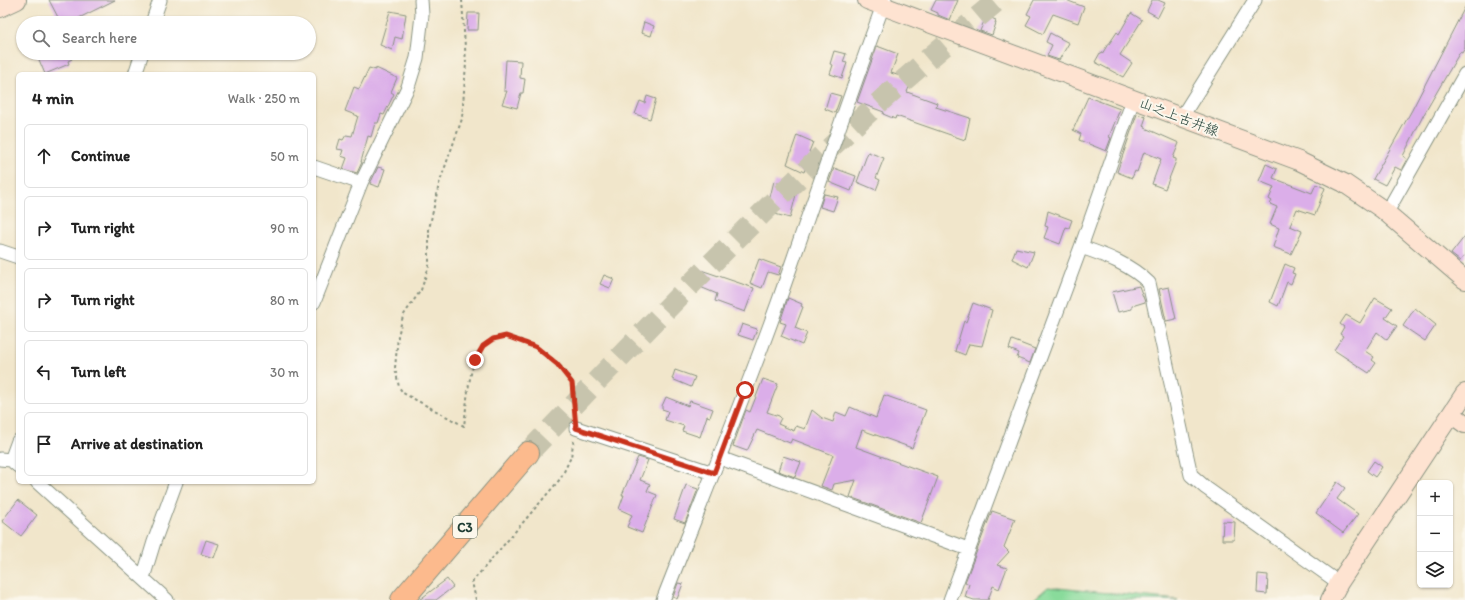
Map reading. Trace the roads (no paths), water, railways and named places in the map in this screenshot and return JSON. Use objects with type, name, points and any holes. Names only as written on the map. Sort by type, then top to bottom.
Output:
[{"type":"highway","name":"C3","points":[[402,600],[528,453]]},
{"type":"main road","points":[[0,8],[17,0]]},
{"type":"main road","name":"山之上古井線","points":[[878,2],[1299,162],[1344,183],[1387,212],[1465,280]]},
{"type":"main road","points":[[1330,600],[1338,583],[1458,419],[1465,393]]},
{"type":"street","points":[[154,16],[160,0]]},
{"type":"street","points":[[316,297],[361,183],[408,87],[417,58],[422,15],[421,0]]},
{"type":"street","points":[[1180,118],[1256,0]]},
{"type":"street","points":[[663,600],[720,458],[779,300],[878,2]]},
{"type":"street","points":[[136,72],[140,60]]},
{"type":"street","points":[[1387,212],[1465,74]]},
{"type":"street","points":[[950,600],[1081,247],[1133,100]]},
{"type":"street","points":[[316,168],[361,183]]},
{"type":"street","points":[[1081,247],[1098,253],[1138,272],[1149,283],[1191,475],[1206,488],[1338,583]]},
{"type":"street","points":[[0,251],[16,255]]},
{"type":"street","points":[[576,428],[714,473]]},
{"type":"street","points":[[10,462],[16,446]]},
{"type":"street","points":[[720,458],[968,549]]},
{"type":"street","points":[[39,484],[167,600]]},
{"type":"street","points":[[143,578],[154,542],[175,484]]},
{"type":"tunnel","points":[[528,453],[665,310],[806,171],[903,81],[998,0]]}]
